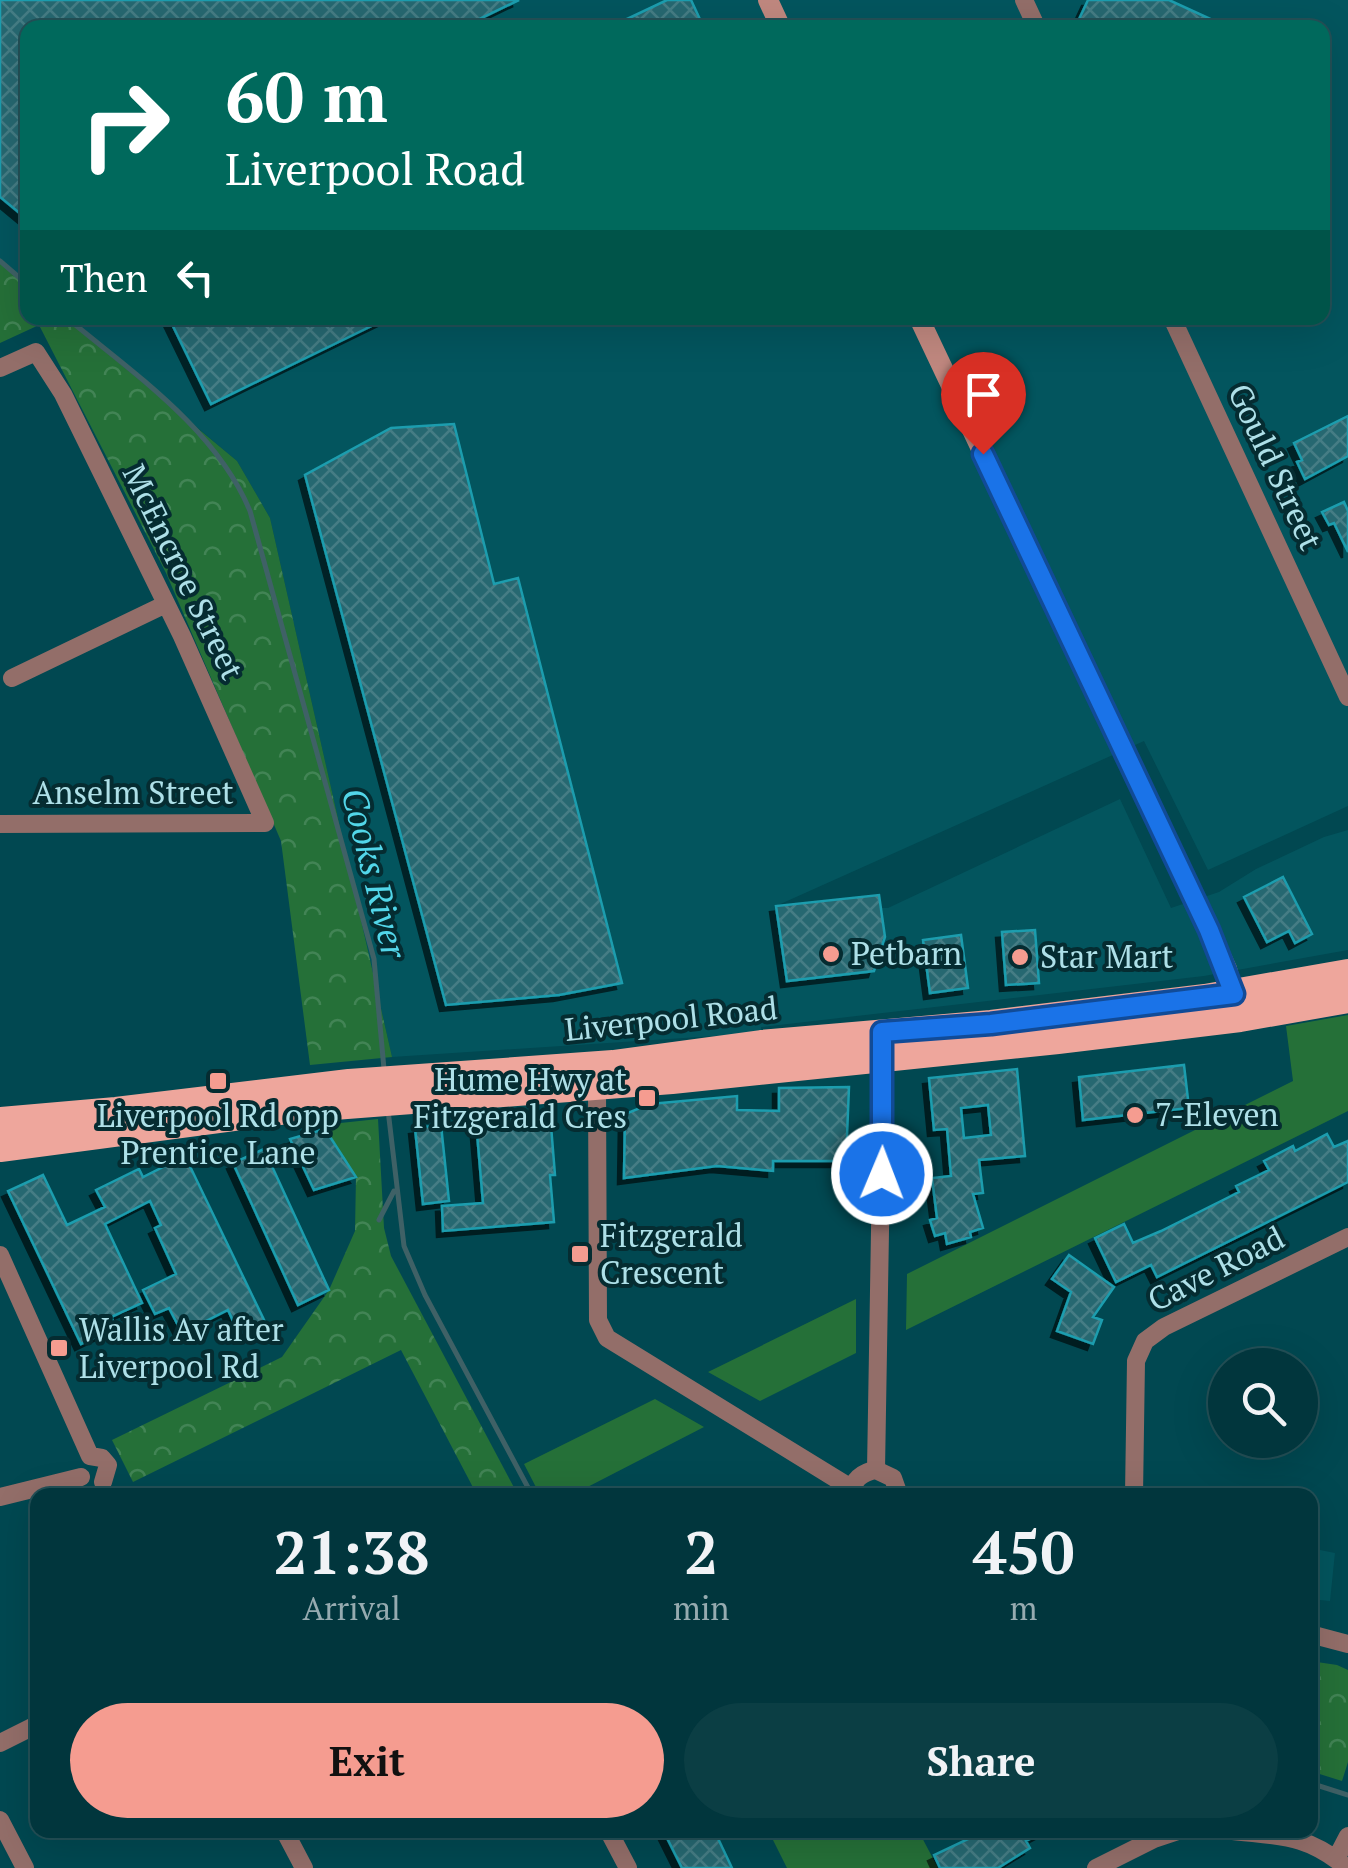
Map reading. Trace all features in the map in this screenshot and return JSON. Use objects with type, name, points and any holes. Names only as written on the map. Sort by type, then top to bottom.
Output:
[{"type":"highway","name":"Liverpool Road","points":[[1237,1006],[1348,972]]},
{"type":"highway","name":"Liverpool Road","points":[[424,1088],[597,1087],[883,1045],[1237,1006],[1348,999]]},
{"type":"highway","name":"Liverpool Road","points":[[0,1121],[424,1088],[761,1044],[883,1045]]},
{"type":"highway","name":"Liverpool Road","points":[[0,1148],[349,1094]]},
{"type":"main road","points":[[921,325],[1215,943],[1237,1006]]},
{"type":"street","name":"Gould Street","points":[[1175,325],[1348,697]]},
{"type":"street","name":"McEncroe Street","points":[[0,368],[36,352],[63,394],[166,604],[266,823]]},
{"type":"street","points":[[12,678],[166,604]]},
{"type":"street","name":"Anselm Street","points":[[0,824],[266,823]]},
{"type":"street","points":[[876,1470],[883,1045]]},
{"type":"street","points":[[597,1087],[598,1320],[607,1338],[845,1488]]},
{"type":"street","name":"Cave Road","points":[[1134,1488],[1136,1361],[1145,1341],[1174,1322],[1348,1237]]},
{"type":"street","points":[[0,1254],[90,1456]]},
{"type":"street","points":[[38,1488],[80,1478],[107,1488],[108,1466],[102,1458],[90,1456],[80,1464],[80,1478]]},
{"type":"street","points":[[853,1488],[861,1475],[876,1470],[892,1478],[896,1488]]},
{"type":"street","points":[[0,1497],[30,1490]]},
{"type":"street","points":[[1318,1636],[1348,1644]]},
{"type":"street","points":[[0,1742],[30,1728]]},
{"type":"street","points":[[0,1820],[25,1868]]},
{"type":"street","points":[[1285,1838],[1308,1841],[1342,1864],[1348,1836]]},
{"type":"street","points":[[288,1838],[304,1868]]},
{"type":"street","points":[[612,1838],[628,1868]]},
{"type":"street","points":[[1096,1868],[1154,1838]]},
{"type":"shaded area","points":[[0,0],[1348,0],[1348,806],[1208,870],[1144,741],[776,906],[888,908],[1120,799],[1171,908],[1219,892],[1256,869],[1348,830],[1348,950],[1204,976],[761,1027],[761,1033],[392,1057],[270,518],[237,461],[75,325],[1330,325],[1330,20],[20,20],[20,278],[0,261]]},
{"type":"shaded area","points":[[1318,1550],[1335,1553],[1330,1601],[1318,1600]]},
{"type":"green space","points":[[0,263],[20,280],[20,325],[39,325],[0,343]]},
{"type":"green space","points":[[39,325],[73,325],[237,461],[270,518],[392,1057],[310,1065],[281,841],[166,573]]},
{"type":"green space","points":[[1348,1015],[1348,1111],[906,1330],[907,1274],[1293,1081],[1286,1026]]},
{"type":"green space","points":[[378,1119],[384,1228],[391,1256],[514,1488],[473,1488],[401,1350],[133,1482],[112,1440],[282,1357],[329,1290],[355,1231],[356,1177],[322,1125]]},
{"type":"green space","points":[[856,1299],[856,1353],[760,1401],[708,1372]]},
{"type":"green space","points":[[655,1399],[704,1427],[586,1488],[536,1488],[524,1464]]},
{"type":"green space","points":[[1318,1662],[1348,1670],[1348,1762],[1342,1781],[1318,1774]]},
{"type":"green space","points":[[772,1838],[922,1838],[938,1868],[787,1868]]},
{"type":"building","points":[[0,0],[519,0],[478,20],[20,20],[20,213],[0,197]]},
{"type":"building","points":[[667,0],[691,0],[700,20],[625,20]]},
{"type":"building","points":[[1088,0],[1169,0],[1213,20],[1079,20]]},
{"type":"building","points":[[172,325],[374,325],[211,404]]},
{"type":"building","points":[[1348,416],[1348,456],[1305,479],[1294,443]]},
{"type":"building","points":[[454,424],[494,584],[518,578],[622,983],[559,995],[446,1005],[305,475],[391,428]]},
{"type":"building","points":[[1344,502],[1348,511],[1348,552],[1334,523],[1329,525],[1322,512]]},
{"type":"building","points":[[1283,877],[1312,934],[1295,943],[1289,931],[1267,942],[1244,897]]},
{"type":"building","name":"Petbarn","points":[[879,895],[885,937],[874,971],[787,981],[776,906]]},
{"type":"building","name":"Star Mart","points":[[1035,930],[1039,983],[1006,985],[1002,932]]},
{"type":"building","points":[[961,935],[968,988],[930,993],[923,940]]},
{"type":"building","points":[[1184,1065],[1189,1108],[1083,1120],[1079,1077]]},
{"type":"building","points":[[1017,1069],[1025,1156],[979,1160],[983,1193],[973,1194],[983,1228],[970,1232],[971,1237],[947,1244],[945,1233],[935,1236],[930,1220],[937,1218],[932,1178],[951,1176],[947,1129],[934,1130],[929,1078]],"holes":[[[988,1105],[991,1135],[964,1138],[961,1108]]]},
{"type":"building","points":[[849,1087],[846,1161],[773,1161],[773,1171],[717,1166],[624,1178],[625,1114],[650,1104],[737,1096],[737,1110],[779,1111],[779,1088]]},
{"type":"building","points":[[550,1113],[554,1222],[443,1231],[442,1206],[483,1203],[476,1121]]},
{"type":"building","points":[[441,1125],[449,1201],[423,1204],[415,1128]]},
{"type":"building","points":[[325,1129],[356,1177],[314,1190],[290,1139]]},
{"type":"building","points":[[1327,1134],[1334,1147],[1348,1141],[1348,1182],[1157,1277],[1151,1265],[1116,1282],[1095,1238],[1124,1224],[1133,1243],[1161,1231],[1239,1192],[1236,1186],[1269,1170],[1264,1161],[1293,1146],[1295,1151]]},
{"type":"building","points":[[264,1149],[329,1290],[298,1305],[233,1163]]},
{"type":"building","points":[[185,1156],[265,1322],[239,1334],[228,1310],[182,1333],[169,1308],[155,1314],[143,1290],[176,1274],[155,1228],[161,1225],[150,1201],[105,1224],[142,1303],[111,1317],[116,1327],[81,1344],[8,1191],[43,1175],[67,1225],[105,1207],[96,1190],[139,1169],[143,1177]]},
{"type":"building","points":[[1069,1255],[1114,1287],[1093,1317],[1102,1320],[1093,1344],[1057,1331],[1071,1292],[1052,1279]]},
{"type":"building","points":[[667,1838],[718,1838],[732,1868],[682,1868]]},
{"type":"building","points":[[970,1838],[1032,1838],[1026,1841],[1030,1848],[998,1868],[940,1868],[934,1855]]},
{"type":"waterway","name":"Cooks River","points":[[0,261],[20,278]]},
{"type":"waterway","name":"Cooks River","points":[[76,325],[195,428],[235,481],[250,511],[374,959],[384,1069]]},
{"type":"waterway","name":"Cooks River","points":[[388,1110],[404,1246],[425,1295],[528,1488]]},
{"type":"waterway","points":[[379,1220],[394,1191]]},
{"type":"waterway","name":"Cooks River","points":[[1318,1786],[1348,1795]]},
{"type":"place","name":"Petbarn","points":[[831,954]]},
{"type":"place","name":"Star Mart","points":[[1020,957]]},
{"type":"place","name":"Liverpool Rd opp Prentice Lane","points":[[218,1081]]},
{"type":"place","name":"Hume Hwy at Fitzgerald Cres","points":[[647,1098]]},
{"type":"place","name":"7-Eleven","points":[[1135,1115]]},
{"type":"place","name":"Fitzgerald Crescent","points":[[580,1254]]},
{"type":"place","name":"Wallis Av after Liverpool Rd","points":[[59,1348]]},
{"type":"route","points":[[882,1174],[882,1032],[991,1024],[1234,994],[1209,930],[983,454]]}]
